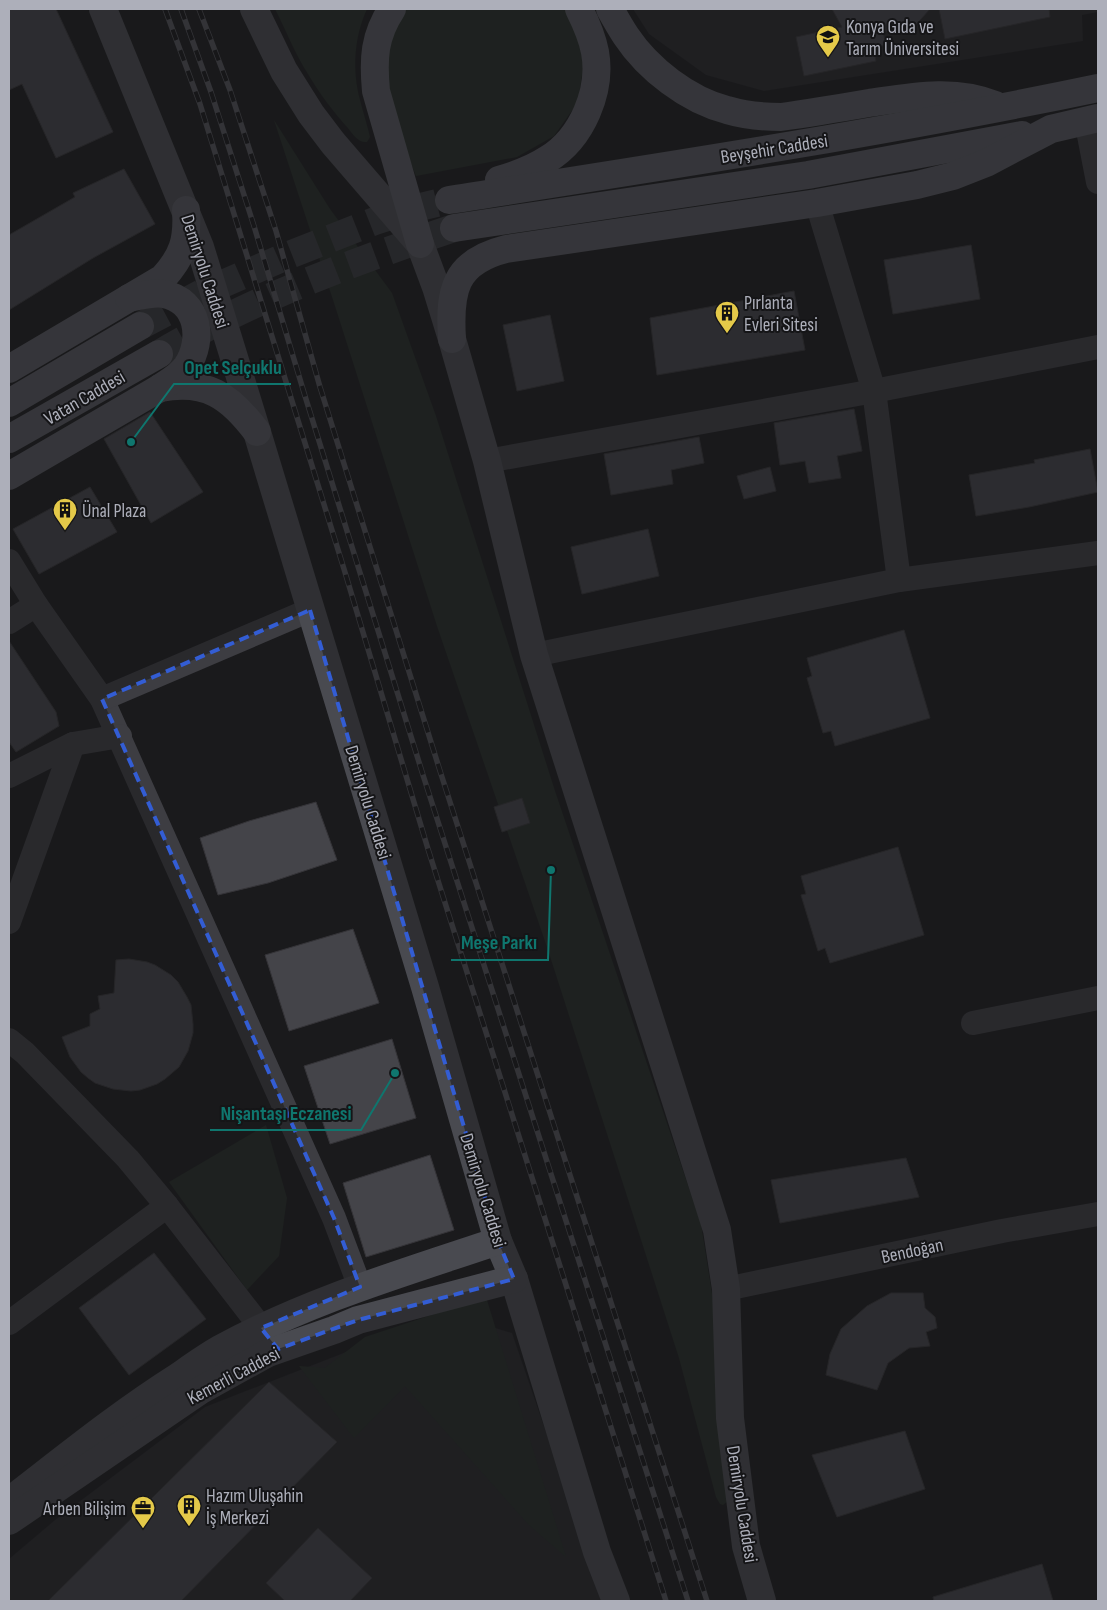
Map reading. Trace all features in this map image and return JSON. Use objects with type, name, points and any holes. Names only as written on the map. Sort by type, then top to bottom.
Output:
[{"type":"main road","name":"Demiryolu Caddesi","points":[[103,9],[200,247],[258,432],[425,987],[498,1241],[514,1279],[597,1552],[616,1601]]},
{"type":"main road","points":[[254,9],[284,71],[311,114],[333,143],[420,244]]},
{"type":"main road","points":[[392,9],[385,19],[376,42],[373,66],[376,90],[420,244]]},
{"type":"main road","name":"Beyşehir Caddesi","points":[[579,9],[590,30],[595,54],[596,77],[591,100],[582,122],[568,142],[549,159],[528,171],[478,187],[449,200],[807,143],[1001,108],[1098,88]]},
{"type":"main road","points":[[610,9],[625,36],[653,66],[688,93],[705,103],[726,110],[765,117],[781,117],[929,95],[980,99],[1001,108]]},
{"type":"main road","points":[[452,340],[452,300],[456,284],[465,270],[478,259],[491,252],[506,248],[817,203],[917,185],[953,176],[1051,130],[1092,119]]},
{"type":"main road","name":"Beyşehir Caddesi","points":[[454,228],[808,175],[1051,130]]},
{"type":"main road","points":[[9,368],[163,278],[178,260],[186,240],[186,210]]},
{"type":"main road","name":"Demiryolu Caddesi","points":[[420,244],[436,287],[487,461],[534,655],[717,1230],[726,1289],[730,1418],[746,1546],[762,1601]]},
{"type":"main road","points":[[9,476],[160,388],[176,378],[186,368],[196,344],[197,333],[191,313],[184,304],[164,294],[129,298]]},
{"type":"main road","name":"Vatan Caddesi","points":[[9,403],[140,326]]},
{"type":"main road","name":"Vatan Caddesi","points":[[9,439],[159,354]]},
{"type":"main road","points":[[160,388],[186,385],[205,388],[215,392],[237,407],[258,432]]},
{"type":"main road","name":"Kemerli Caddesi","points":[[9,1501],[77,1448],[154,1392],[218,1350],[316,1303],[498,1241]]},
{"type":"main road","name":"Kemerli Caddesi","points":[[9,1521],[201,1390],[268,1353],[358,1320],[514,1279]]},
{"type":"street","points":[[1092,119],[1098,182]]},
{"type":"street","points":[[817,203],[874,391],[899,580]]},
{"type":"street","points":[[487,461],[874,391],[1098,347]]},
{"type":"street","points":[[534,655],[899,580],[1098,553]]},
{"type":"street","points":[[9,561],[36,606],[102,699],[120,736],[334,1218],[360,1287]]},
{"type":"street","points":[[9,622],[36,606]]},
{"type":"street","points":[[102,699],[310,610]]},
{"type":"street","points":[[9,776],[73,744],[120,736]]},
{"type":"street","points":[[9,922],[73,744]]},
{"type":"street","points":[[973,1023],[1098,998]]},
{"type":"street","points":[[9,1040],[25,1053],[128,1159],[278,1349]]},
{"type":"street","points":[[9,1323],[167,1206]]},
{"type":"street","name":"Bendoğan","points":[[726,1289],[1002,1231],[1098,1214]]},
{"type":"highlighted area","points":[[310,610],[498,1241],[514,1279],[358,1320],[278,1349],[261,1328],[360,1287],[334,1218],[102,699]]},
{"type":"shaded area","points":[[275,9],[367,9],[359,31],[355,65],[357,89],[370,137],[367,142],[356,138],[321,95],[299,58]]},
{"type":"shaded area","points":[[401,9],[567,9],[571,13],[584,61],[578,102],[554,136],[517,157],[416,176],[398,131],[384,72],[394,18]]},
{"type":"shaded area","name":"Konya Gıda ve Tarım Üniversitesi","points":[[633,9],[1098,9],[1098,12],[1082,15],[1083,41],[764,91],[706,75],[649,34]]},
{"type":"shaded area","points":[[274,120],[330,209],[392,293],[436,416],[555,791],[701,1224],[715,1313],[729,1500],[723,1505],[720,1504],[716,1497],[679,1358],[548,950],[437,626]]},
{"type":"shaded area","points":[[266,1125],[287,1198],[279,1256],[247,1290],[169,1182]]},
{"type":"shaded area","points":[[486,1297],[566,1557],[529,1525],[405,1386],[354,1438],[299,1366],[325,1368],[365,1337]]},
{"type":"shaded area","points":[[446,1313],[512,1333],[604,1601],[9,1601],[9,1559],[55,1520],[205,1407]]},
{"type":"building","points":[[9,9],[56,9],[113,132],[56,158],[22,84],[9,90]]},
{"type":"building","points":[[832,9],[930,9],[913,28],[883,32],[886,45],[873,48],[876,61],[804,76],[796,37],[842,27]]},
{"type":"building","points":[[939,9],[1049,9],[1050,17],[945,39]]},
{"type":"building","points":[[124,169],[155,224],[93,258],[9,310],[9,235],[75,197],[73,193]]},
{"type":"building","points":[[971,245],[980,299],[893,314],[884,260]]},
{"type":"building","name":"Pırlanta Evleri Sitesi","points":[[794,291],[805,350],[657,375],[650,318]]},
{"type":"building","points":[[550,315],[564,381],[517,391],[503,325]]},
{"type":"building","points":[[854,409],[862,451],[837,456],[841,478],[809,483],[805,461],[780,465],[774,423]]},
{"type":"building","points":[[150,412],[203,492],[151,523],[104,439]]},
{"type":"building","points":[[699,437],[704,463],[671,470],[673,484],[611,495],[604,454]]},
{"type":"building","points":[[1090,449],[1098,492],[976,516],[969,475],[1035,463],[1034,460]]},
{"type":"building","points":[[770,467],[776,491],[744,499],[737,476]]},
{"type":"building","name":"Ünal Plaza","points":[[90,487],[117,532],[39,574],[13,529]]},
{"type":"building","points":[[648,529],[659,576],[582,594],[571,547]]},
{"type":"building","points":[[904,630],[930,718],[835,746],[831,731],[823,733],[807,678],[812,676],[807,658]]},
{"type":"building","points":[[9,641],[56,712],[59,726],[16,752],[9,742]]},
{"type":"building","points":[[522,798],[530,823],[502,832],[494,807]]},
{"type":"building","points":[[316,802],[337,860],[268,883],[218,895],[200,838],[249,821]]},
{"type":"building","points":[[898,847],[924,935],[830,963],[825,948],[818,951],[801,895],[806,894],[801,876]]},
{"type":"building","points":[[353,929],[379,1003],[289,1031],[265,955]]},
{"type":"building","points":[[129,959],[155,965],[178,982],[191,1005],[193,1024],[193,1033],[188,1051],[179,1067],[157,1084],[131,1091],[113,1089],[95,1083],[88,1078],[70,1057],[62,1037],[90,1026],[90,1014],[100,1009],[98,996],[114,993],[116,960]]},
{"type":"building","points":[[392,1039],[416,1118],[330,1144],[304,1066]]},
{"type":"building","points":[[430,1155],[454,1230],[366,1257],[343,1183]]},
{"type":"building","points":[[906,1158],[919,1197],[780,1223],[771,1180]]},
{"type":"building","points":[[154,1253],[206,1319],[129,1375],[79,1308]]},
{"type":"building","points":[[891,1293],[923,1293],[925,1308],[935,1317],[937,1328],[926,1332],[930,1346],[909,1348],[888,1363],[877,1390],[826,1375],[830,1354],[841,1329],[867,1306]]},
{"type":"building","name":"Hazım Uluşahin İş Merkezi","points":[[269,1382],[337,1442],[181,1601],[48,1601]]},
{"type":"building","points":[[905,1431],[925,1489],[837,1517],[812,1455]]},
{"type":"building","points":[[318,1528],[372,1578],[350,1601],[285,1601],[266,1583]]},
{"type":"building","points":[[1042,1564],[1053,1601],[934,1601],[933,1597]]},
{"type":"tunnel","points":[[140,326],[202,293],[289,255],[375,221],[449,200]]},
{"type":"tunnel","points":[[159,354],[230,316],[304,283],[378,254],[454,228]]},
{"type":"railway","points":[[165,9],[200,104],[344,569],[428,849],[666,1601]]},
{"type":"railway","points":[[181,9],[211,92],[254,226],[423,775],[688,1601]]},
{"type":"railway","points":[[199,9],[230,90],[276,231],[320,387],[441,774],[707,1601]]},
{"type":"place","name":"Konya Gıda ve Tarım Üniversitesi","points":[[828,58]]},
{"type":"place","name":"Pırlanta Evleri Sitesi","points":[[727,334]]},
{"type":"place","name":"Opet Selçuklu","points":[[131,442]]},
{"type":"place","name":"Ünal Plaza","points":[[65,531]]},
{"type":"place","name":"Meşe Parkı","points":[[551,870]]},
{"type":"place","name":"Nişantaşı Eczanesi","points":[[395,1073]]},
{"type":"place","name":"Hazım Uluşahin İş Merkezi","points":[[189,1527]]},
{"type":"place","name":"Arben Bilişim","points":[[143,1529]]}]
